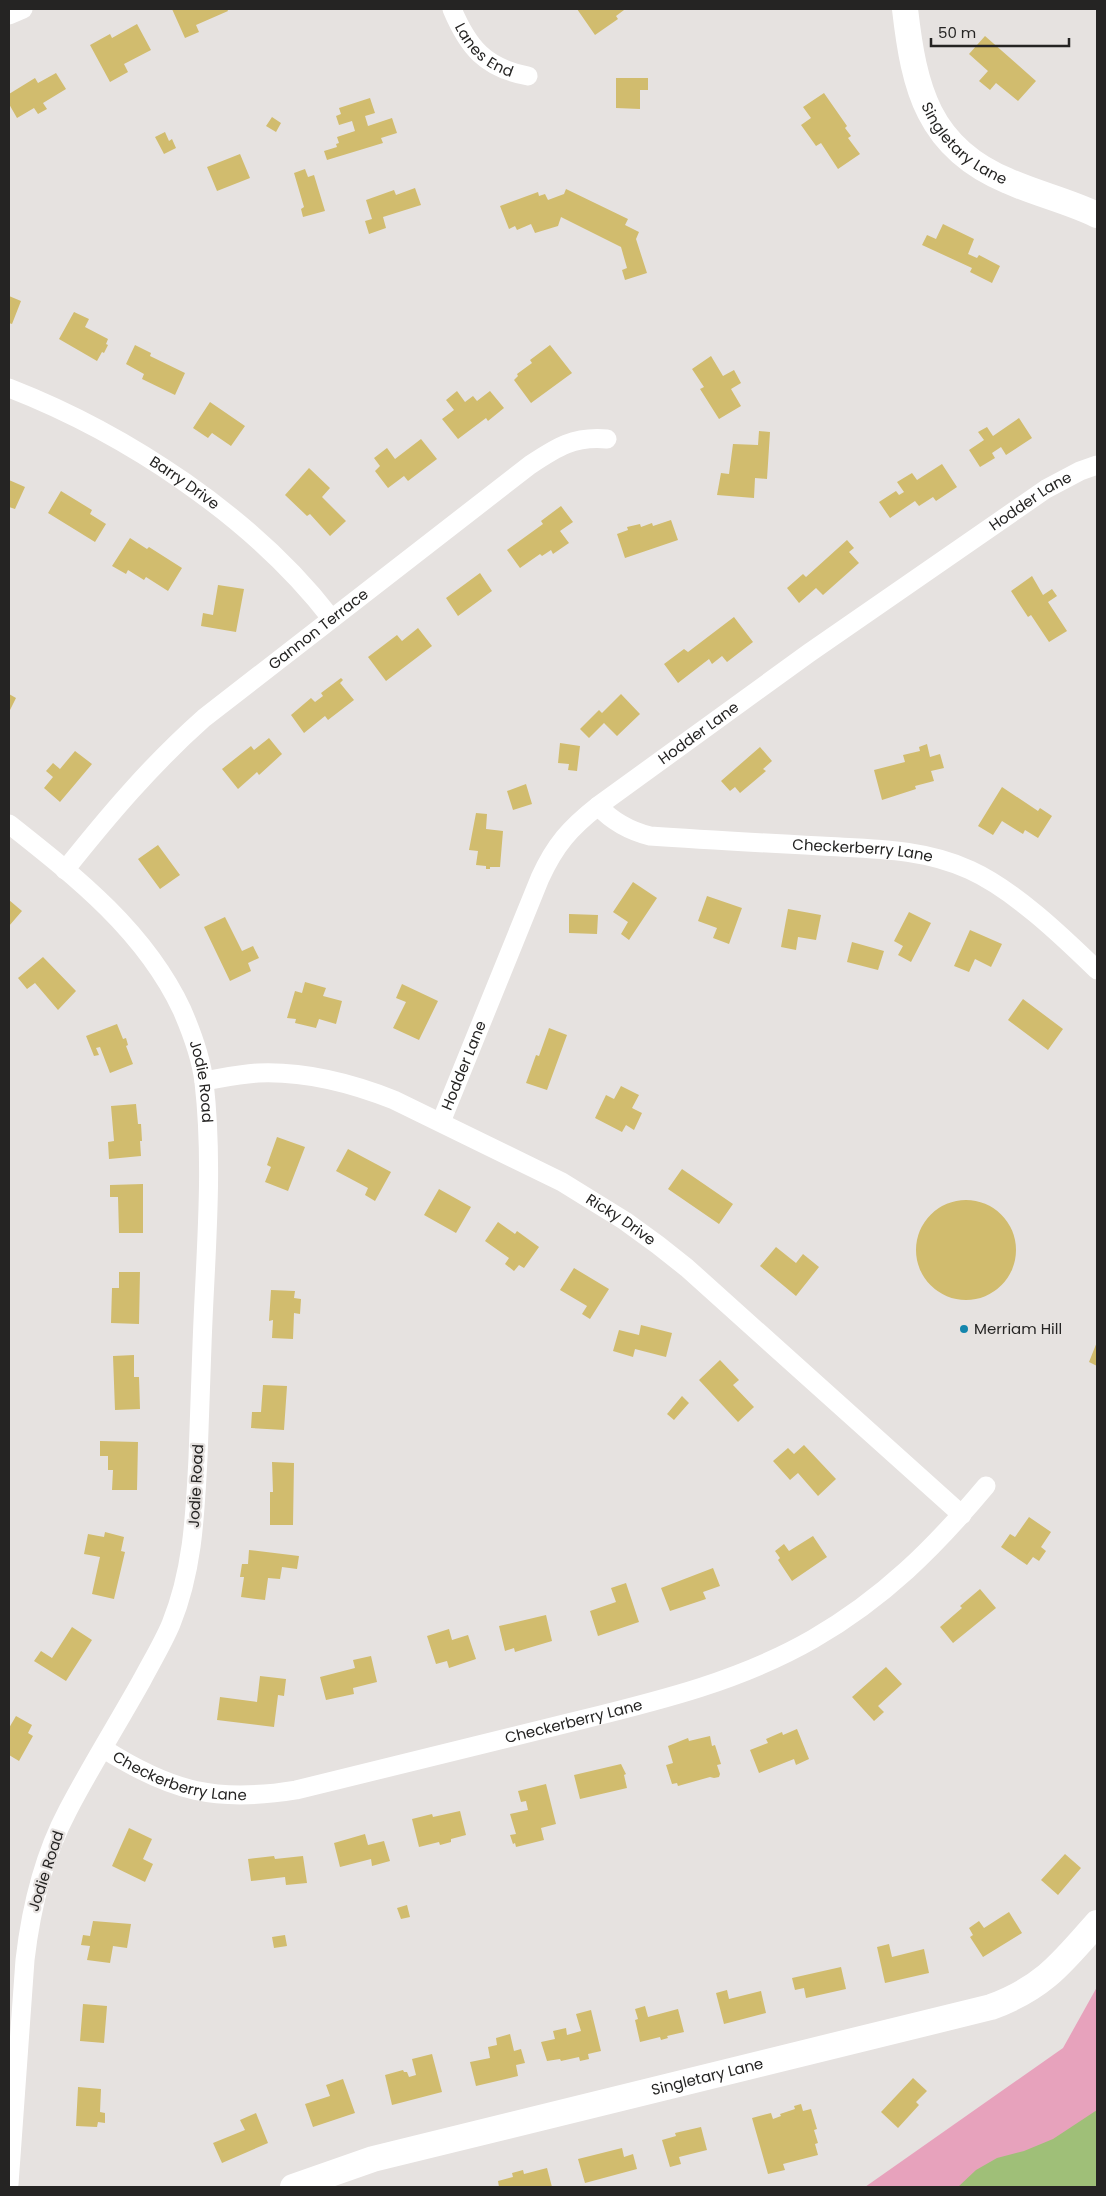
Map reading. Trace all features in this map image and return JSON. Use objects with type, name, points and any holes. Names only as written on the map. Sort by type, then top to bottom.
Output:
[{"type":"street","points":[[9,15],[23,9]]},
{"type":"street","name":"Lanes End","points":[[452,9],[468,40],[492,65],[509,72],[528,76]]},
{"type":"street","name":"Singletary Lane","points":[[905,9],[911,52],[922,94],[938,130],[948,142],[976,165],[995,176],[1097,215]]},
{"type":"street","name":"Barry Drive","points":[[9,388],[97,428],[156,464],[199,494],[239,526],[300,581],[331,618]]},
{"type":"street","name":"Gannon Terrace","points":[[65,870],[126,796],[179,740],[211,712],[548,453],[578,439],[607,439]]},
{"type":"street","name":"Hodder Lane","points":[[441,1122],[550,858],[567,833],[598,806],[808,653],[1030,500],[1064,478],[1097,465]]},
{"type":"street","name":"Checkerberry Lane","points":[[598,806],[608,817],[623,826],[650,836],[889,850],[932,856],[970,870],[989,881],[1056,932],[1097,970]]},
{"type":"street","name":"Jodie Road","points":[[9,824],[65,870],[118,918],[153,960],[168,984],[191,1031],[199,1054],[204,1081],[209,1168],[196,1501],[189,1566],[181,1597],[169,1628],[104,1749],[68,1811],[55,1837],[44,1866],[32,1910],[25,1960],[9,2184]]},
{"type":"street","name":"Ricky Drive","points":[[204,1081],[257,1073],[310,1076],[368,1090],[441,1122],[562,1182],[625,1220],[658,1245],[727,1304],[962,1515]]},
{"type":"street","name":"Checkerberry Lane","points":[[104,1749],[144,1773],[190,1790],[217,1795],[271,1794],[296,1790],[673,1697],[740,1674],[812,1640],[840,1622],[883,1592],[912,1568],[962,1515],[986,1486]]},
{"type":"street","name":"Singletary Lane","points":[[292,2187],[373,2159],[991,2007],[1012,1999],[1046,1979],[1097,1924]]},
{"type":"shaded area","points":[[1097,1987],[1097,2187],[865,2187],[1063,2048]]},
{"type":"shaded area","points":[[1097,2110],[1097,2187],[958,2187],[976,2170],[997,2158],[1024,2151],[1053,2139]]},
{"type":"building","points":[[172,9],[227,9],[228,11],[196,25],[199,32],[185,38]]},
{"type":"building","points":[[577,9],[624,10],[616,16],[618,19],[595,35]]},
{"type":"building","points":[[137,24],[151,50],[124,64],[128,72],[110,82],[90,45],[110,34],[112,38]]},
{"type":"building","points":[[985,36],[1036,81],[1018,101],[996,83],[990,90],[979,81],[988,71],[969,54]]},
{"type":"building","points":[[56,73],[66,89],[43,103],[47,109],[38,114],[34,108],[17,118],[9,104],[9,94],[35,78],[38,83]]},
{"type":"building","points":[[616,78],[648,78],[648,90],[640,90],[640,109],[616,108]]},
{"type":"building","points":[[824,93],[847,126],[845,128],[851,136],[848,138],[860,154],[838,169],[821,143],[816,146],[801,125],[811,118],[803,107]]},
{"type":"building","points":[[370,98],[375,113],[365,116],[368,126],[392,118],[397,133],[381,138],[383,143],[327,160],[324,151],[337,147],[336,144],[339,143],[337,137],[355,131],[352,121],[339,125],[336,116],[341,114],[339,108]]},
{"type":"building","points":[[272,117],[281,123],[276,132],[266,126]]},
{"type":"building","points":[[165,132],[169,141],[172,139],[176,148],[164,154],[155,137]]},
{"type":"building","points":[[240,154],[250,178],[217,191],[207,167]]},
{"type":"building","points":[[305,169],[308,177],[314,175],[325,211],[303,217],[301,209],[304,207],[294,173]]},
{"type":"building","points":[[415,188],[421,205],[383,217],[386,228],[369,234],[365,221],[372,219],[366,200],[394,190],[396,195]]},
{"type":"building","points":[[566,189],[628,219],[625,225],[639,232],[636,239],[647,273],[625,280],[622,270],[627,268],[621,247],[561,217],[558,226],[535,233],[531,224],[517,230],[515,226],[509,229],[500,206],[538,192],[539,196],[545,194],[548,200],[564,194]]},
{"type":"building","points":[[943,224],[974,239],[968,254],[977,258],[979,255],[1000,266],[992,283],[970,272],[972,268],[922,245],[927,235],[936,239]]},
{"type":"building","points":[[9,296],[21,301],[12,324],[9,323]]},
{"type":"building","points":[[74,312],[89,319],[85,327],[108,339],[106,344],[108,345],[104,353],[102,352],[97,361],[59,339]]},
{"type":"building","points":[[135,345],[151,353],[150,356],[185,373],[175,395],[142,379],[144,374],[126,364]]},
{"type":"building","points":[[550,345],[572,373],[531,403],[514,380],[518,376],[517,374],[532,363],[530,360]]},
{"type":"building","points":[[711,356],[723,376],[734,370],[741,383],[731,389],[741,406],[719,419],[700,389],[704,387],[692,369]]},
{"type":"building","points":[[457,391],[465,402],[473,396],[477,401],[490,391],[504,408],[488,421],[486,418],[458,439],[442,419],[454,410],[446,400]]},
{"type":"building","points":[[210,402],[245,426],[231,446],[212,433],[208,438],[193,428]]},
{"type":"building","points":[[1019,418],[1032,438],[1006,455],[1001,447],[992,453],[995,458],[980,467],[969,450],[984,440],[978,432],[987,427],[993,436]]},
{"type":"building","points":[[759,431],[770,432],[767,479],[755,478],[754,498],[717,495],[721,473],[729,474],[733,444],[758,445]]},
{"type":"building","points":[[421,439],[437,459],[408,481],[404,476],[388,488],[375,471],[380,466],[374,458],[387,448],[395,459]]},
{"type":"building","points":[[942,464],[957,487],[936,501],[933,497],[919,506],[915,501],[890,518],[879,502],[896,491],[899,495],[904,492],[897,482],[912,473],[917,480]]},
{"type":"building","points":[[309,468],[330,488],[322,497],[346,521],[330,536],[310,514],[307,516],[285,495]]},
{"type":"building","points":[[9,480],[25,487],[15,509],[9,507]]},
{"type":"building","points":[[61,491],[92,510],[90,514],[106,524],[95,542],[48,513]]},
{"type":"building","points":[[561,506],[573,522],[560,531],[569,543],[553,554],[551,550],[542,556],[540,554],[520,568],[507,550],[543,524],[541,521]]},
{"type":"building","points":[[671,520],[678,540],[625,558],[617,534],[628,530],[627,527],[640,524],[641,527],[652,523],[653,526]]},
{"type":"building","points":[[130,538],[147,549],[149,547],[182,568],[168,591],[146,577],[144,580],[128,570],[126,574],[112,566]]},
{"type":"building","points":[[847,540],[854,548],[849,552],[859,563],[823,595],[816,588],[799,603],[787,588],[803,574],[806,577]]},
{"type":"building","points":[[480,573],[492,591],[458,616],[446,598]]},
{"type":"building","points":[[1032,576],[1043,595],[1052,589],[1057,596],[1048,602],[1067,631],[1049,642],[1031,615],[1028,617],[1011,591]]},
{"type":"building","points":[[218,585],[244,589],[236,632],[201,626],[203,613],[213,615]]},
{"type":"building","points":[[734,617],[753,642],[727,662],[722,656],[712,664],[709,659],[678,683],[664,664],[684,649],[688,652]]},
{"type":"building","points":[[418,628],[432,646],[386,681],[368,657],[397,635],[402,641]]},
{"type":"building","points":[[341,678],[343,680],[340,683],[354,700],[328,720],[325,716],[304,733],[291,715],[311,698],[315,702],[323,696],[321,693]]},
{"type":"building","points":[[9,694],[16,698],[9,712]]},
{"type":"building","points":[[621,694],[640,714],[617,736],[604,723],[589,738],[580,729],[599,710],[602,713]]},
{"type":"building","points":[[269,738],[282,754],[259,775],[257,772],[238,789],[222,769],[251,746],[254,750]]},
{"type":"building","points":[[560,743],[580,746],[577,771],[568,770],[569,764],[558,763]]},
{"type":"building","points":[[927,744],[930,757],[940,754],[944,768],[931,771],[934,781],[915,786],[916,789],[882,800],[874,770],[905,762],[903,755],[920,751],[919,747]]},
{"type":"building","points":[[760,747],[772,761],[763,769],[766,771],[740,793],[735,787],[730,791],[721,781]]},
{"type":"building","points":[[75,751],[92,764],[60,802],[44,788],[53,777],[46,771],[53,763],[60,769]]},
{"type":"building","points":[[526,784],[532,804],[513,810],[507,791]]},
{"type":"building","points":[[1002,787],[1038,811],[1040,808],[1052,816],[1038,838],[1025,830],[1023,834],[1002,821],[993,835],[978,826]]},
{"type":"building","points":[[476,813],[487,814],[486,829],[503,831],[500,867],[486,869],[486,866],[476,865],[478,851],[469,850]]},
{"type":"building","points":[[158,845],[180,875],[160,889],[138,859]]},
{"type":"building","points":[[633,882],[657,898],[629,940],[621,934],[628,922],[613,912]]},
{"type":"building","points":[[707,896],[742,908],[729,944],[713,938],[717,928],[698,921]]},
{"type":"building","points":[[9,900],[22,911],[9,926]]},
{"type":"building","points":[[788,909],[821,915],[816,940],[798,937],[796,950],[781,947]]},
{"type":"building","points":[[909,912],[931,923],[911,962],[898,955],[903,946],[894,941]]},
{"type":"building","points":[[569,914],[598,915],[597,934],[569,933]]},
{"type":"building","points":[[225,917],[242,951],[253,946],[259,958],[248,963],[251,971],[230,981],[204,927]]},
{"type":"building","points":[[970,930],[1002,944],[991,967],[975,959],[969,972],[954,966]]},
{"type":"building","points":[[852,942],[884,951],[878,970],[847,962]]},
{"type":"building","points":[[43,957],[76,991],[58,1010],[35,983],[27,989],[18,978]]},
{"type":"building","points":[[305,982],[326,988],[323,996],[342,1001],[336,1024],[319,1019],[316,1028],[295,1023],[296,1019],[287,1018],[295,991],[302,993]]},
{"type":"building","points":[[402,984],[438,1001],[419,1040],[393,1028],[406,1002],[396,998]]},
{"type":"building","points":[[1023,999],[1063,1029],[1048,1050],[1008,1020]]},
{"type":"building","points":[[117,1024],[123,1039],[126,1038],[128,1045],[126,1046],[133,1064],[110,1073],[100,1047],[96,1048],[99,1055],[94,1056],[86,1036]]},
{"type":"building","points":[[549,1028],[567,1035],[547,1090],[526,1083],[536,1055],[539,1056]]},
{"type":"building","points":[[621,1086],[639,1095],[632,1108],[642,1113],[634,1130],[626,1125],[622,1132],[595,1118],[606,1095],[614,1099]]},
{"type":"building","points":[[136,1104],[138,1124],[141,1124],[141,1156],[109,1159],[108,1142],[114,1141],[111,1106]]},
{"type":"building","points":[[277,1137],[305,1147],[288,1191],[265,1182],[271,1167],[267,1165]]},
{"type":"building","points":[[348,1149],[391,1172],[375,1201],[365,1195],[368,1188],[336,1171]]},
{"type":"building","points":[[682,1169],[733,1204],[719,1224],[668,1189]]},
{"type":"building","points":[[143,1184],[143,1233],[119,1233],[118,1197],[110,1197],[110,1185]]},
{"type":"building","points":[[439,1189],[471,1207],[456,1233],[424,1215]]},
{"type":"building","points":[[966,1200],[985,1204],[1001,1215],[1012,1231],[1016,1250],[1012,1269],[1001,1285],[985,1296],[966,1300],[947,1296],[931,1285],[920,1269],[916,1250],[920,1231],[931,1215],[947,1204]]},
{"type":"building","points":[[498,1222],[515,1234],[517,1231],[539,1247],[524,1268],[519,1265],[514,1271],[505,1264],[509,1258],[485,1241]]},
{"type":"building","points":[[776,1247],[796,1263],[803,1254],[819,1267],[796,1296],[760,1266]]},
{"type":"building","points":[[574,1268],[609,1289],[590,1319],[582,1314],[587,1306],[560,1290]]},
{"type":"building","points":[[119,1272],[140,1272],[139,1324],[111,1323],[112,1288],[119,1288]]},
{"type":"building","points":[[271,1290],[295,1291],[294,1298],[301,1299],[300,1314],[294,1313],[293,1339],[272,1338],[273,1320],[269,1321]]},
{"type":"building","points":[[641,1325],[672,1333],[666,1357],[635,1349],[633,1357],[613,1351],[619,1330],[639,1335]]},
{"type":"building","points":[[1097,1342],[1097,1366],[1089,1362]]},
{"type":"building","points":[[134,1355],[134,1377],[139,1377],[140,1409],[115,1410],[113,1356]]},
{"type":"building","points":[[720,1360],[739,1380],[733,1385],[754,1407],[738,1422],[699,1380]]},
{"type":"building","points":[[263,1385],[287,1386],[284,1430],[251,1428],[252,1412],[261,1412]]},
{"type":"building","points":[[682,1396],[689,1403],[674,1420],[667,1414]]},
{"type":"building","points":[[100,1441],[138,1442],[137,1490],[112,1490],[113,1470],[108,1470],[108,1456],[100,1456]]},
{"type":"building","points":[[804,1445],[836,1479],[818,1496],[798,1473],[790,1480],[773,1461],[788,1448],[794,1454]]},
{"type":"building","points":[[272,1462],[294,1463],[293,1525],[270,1525],[270,1492],[273,1492]]},
{"type":"building","points":[[1029,1517],[1051,1532],[1041,1547],[1046,1551],[1039,1561],[1033,1557],[1027,1565],[1001,1547],[1010,1534],[1015,1537]]},
{"type":"building","points":[[105,1532],[124,1537],[121,1551],[125,1552],[114,1599],[92,1594],[100,1557],[84,1554],[88,1534],[104,1537]]},
{"type":"building","points":[[813,1536],[827,1557],[792,1581],[778,1560],[780,1558],[775,1551],[784,1544],[789,1551]]},
{"type":"building","points":[[249,1550],[299,1556],[297,1569],[282,1567],[280,1579],[268,1578],[265,1600],[241,1597],[244,1577],[240,1577],[242,1564],[248,1564]]},
{"type":"building","points":[[713,1568],[720,1586],[703,1592],[706,1599],[670,1611],[661,1588]]},
{"type":"building","points":[[626,1583],[639,1622],[598,1636],[590,1611],[616,1602],[611,1588]]},
{"type":"building","points":[[980,1589],[996,1608],[953,1643],[940,1627]]},
{"type":"building","points":[[546,1615],[552,1641],[515,1652],[514,1648],[505,1651],[499,1626]]},
{"type":"building","points":[[72,1627],[92,1640],[66,1681],[34,1661],[41,1651],[52,1658]]},
{"type":"building","points":[[449,1629],[452,1640],[468,1635],[476,1659],[449,1668],[447,1661],[436,1664],[427,1636]]},
{"type":"building","points":[[371,1656],[377,1682],[353,1688],[354,1694],[326,1700],[320,1677],[355,1668],[353,1660]]},
{"type":"building","points":[[886,1667],[902,1684],[878,1706],[884,1712],[874,1721],[852,1697]]},
{"type":"building","points":[[260,1676],[286,1679],[284,1696],[278,1695],[274,1727],[217,1720],[220,1697],[257,1702]]},
{"type":"building","points":[[16,1716],[32,1725],[28,1733],[33,1736],[19,1761],[9,1755],[9,1728]]},
{"type":"building","points":[[797,1729],[809,1759],[796,1765],[794,1759],[759,1773],[750,1750],[768,1743],[766,1739],[782,1732],[783,1735]]},
{"type":"building","points":[[710,1736],[712,1746],[715,1745],[721,1764],[717,1765],[719,1777],[710,1777],[678,1786],[677,1783],[672,1784],[666,1765],[673,1763],[668,1746],[688,1738],[689,1741]]},
{"type":"building","points":[[621,1764],[626,1774],[624,1775],[627,1788],[580,1799],[574,1775]]},
{"type":"building","points":[[546,1784],[556,1824],[541,1828],[544,1840],[516,1847],[510,1835],[516,1834],[510,1814],[528,1810],[526,1801],[521,1802],[518,1791]]},
{"type":"building","points":[[460,1811],[466,1835],[451,1839],[451,1842],[440,1845],[439,1842],[419,1847],[412,1819],[432,1814],[433,1817]]},
{"type":"building","points":[[129,1828],[152,1839],[143,1859],[153,1864],[145,1882],[112,1866]]},
{"type":"building","points":[[365,1834],[368,1845],[384,1841],[390,1861],[372,1866],[371,1859],[340,1867],[334,1843]]},
{"type":"building","points":[[1065,1854],[1081,1868],[1058,1895],[1041,1880]]},
{"type":"building","points":[[274,1856],[275,1859],[303,1856],[307,1883],[286,1885],[285,1877],[251,1881],[248,1859]]},
{"type":"building","points":[[407,1905],[410,1917],[401,1919],[397,1908]]},
{"type":"building","points":[[1009,1912],[1022,1933],[983,1957],[970,1937],[973,1935],[969,1928],[979,1921],[984,1928]]},
{"type":"building","points":[[93,1921],[131,1924],[127,1948],[113,1946],[110,1963],[87,1960],[90,1946],[81,1945],[83,1935],[90,1936]]},
{"type":"building","points":[[285,1935],[287,1946],[274,1948],[272,1937]]},
{"type":"building","points":[[889,1944],[892,1957],[924,1949],[929,1973],[885,1983],[877,1947]]},
{"type":"building","points":[[841,1967],[846,1989],[806,1998],[804,1988],[795,1990],[792,1978]]},
{"type":"building","points":[[727,1990],[729,1999],[761,1991],[766,2013],[724,2024],[716,1993]]},
{"type":"building","points":[[83,2004],[107,2006],[104,2043],[80,2041]]},
{"type":"building","points":[[645,2006],[648,2017],[678,2009],[684,2032],[667,2036],[668,2038],[661,2040],[660,2037],[640,2042],[635,2020],[638,2019],[635,2009]]},
{"type":"building","points":[[591,2010],[601,2051],[588,2054],[589,2059],[580,2061],[579,2057],[561,2061],[560,2059],[547,2061],[541,2042],[555,2039],[553,2031],[566,2028],[567,2035],[581,2031],[576,2014]]},
{"type":"building","points":[[510,2034],[514,2051],[521,2049],[525,2063],[516,2065],[518,2076],[476,2086],[470,2062],[490,2058],[488,2047],[497,2045],[496,2038]]},
{"type":"building","points":[[432,2054],[442,2092],[392,2105],[385,2075],[403,2070],[407,2072],[409,2077],[416,2075],[412,2059]]},
{"type":"building","points":[[913,2078],[927,2091],[916,2102],[919,2105],[898,2128],[881,2112]]},
{"type":"building","points":[[343,2079],[355,2113],[313,2127],[305,2104],[330,2096],[326,2085]]},
{"type":"building","points":[[78,2087],[101,2089],[100,2112],[105,2113],[105,2123],[98,2122],[97,2127],[76,2126]]},
{"type":"building","points":[[801,2104],[803,2111],[811,2109],[817,2129],[814,2130],[818,2143],[815,2144],[818,2155],[783,2164],[785,2170],[768,2174],[752,2118],[771,2113],[773,2119],[781,2116],[780,2114],[795,2109],[794,2106]]},
{"type":"building","points":[[256,2113],[268,2143],[222,2163],[213,2143],[245,2130],[240,2120]]},
{"type":"building","points":[[701,2127],[707,2150],[679,2157],[681,2164],[670,2167],[662,2140],[676,2136],[675,2133]]},
{"type":"building","points":[[622,2148],[624,2157],[633,2154],[637,2169],[585,2183],[578,2159]]},
{"type":"building","points":[[547,2168],[552,2187],[499,2187],[498,2181],[513,2177],[512,2173],[523,2170],[524,2174]]},
{"type":"place","name":"Merriam Hill","points":[[964,1329]]}]
